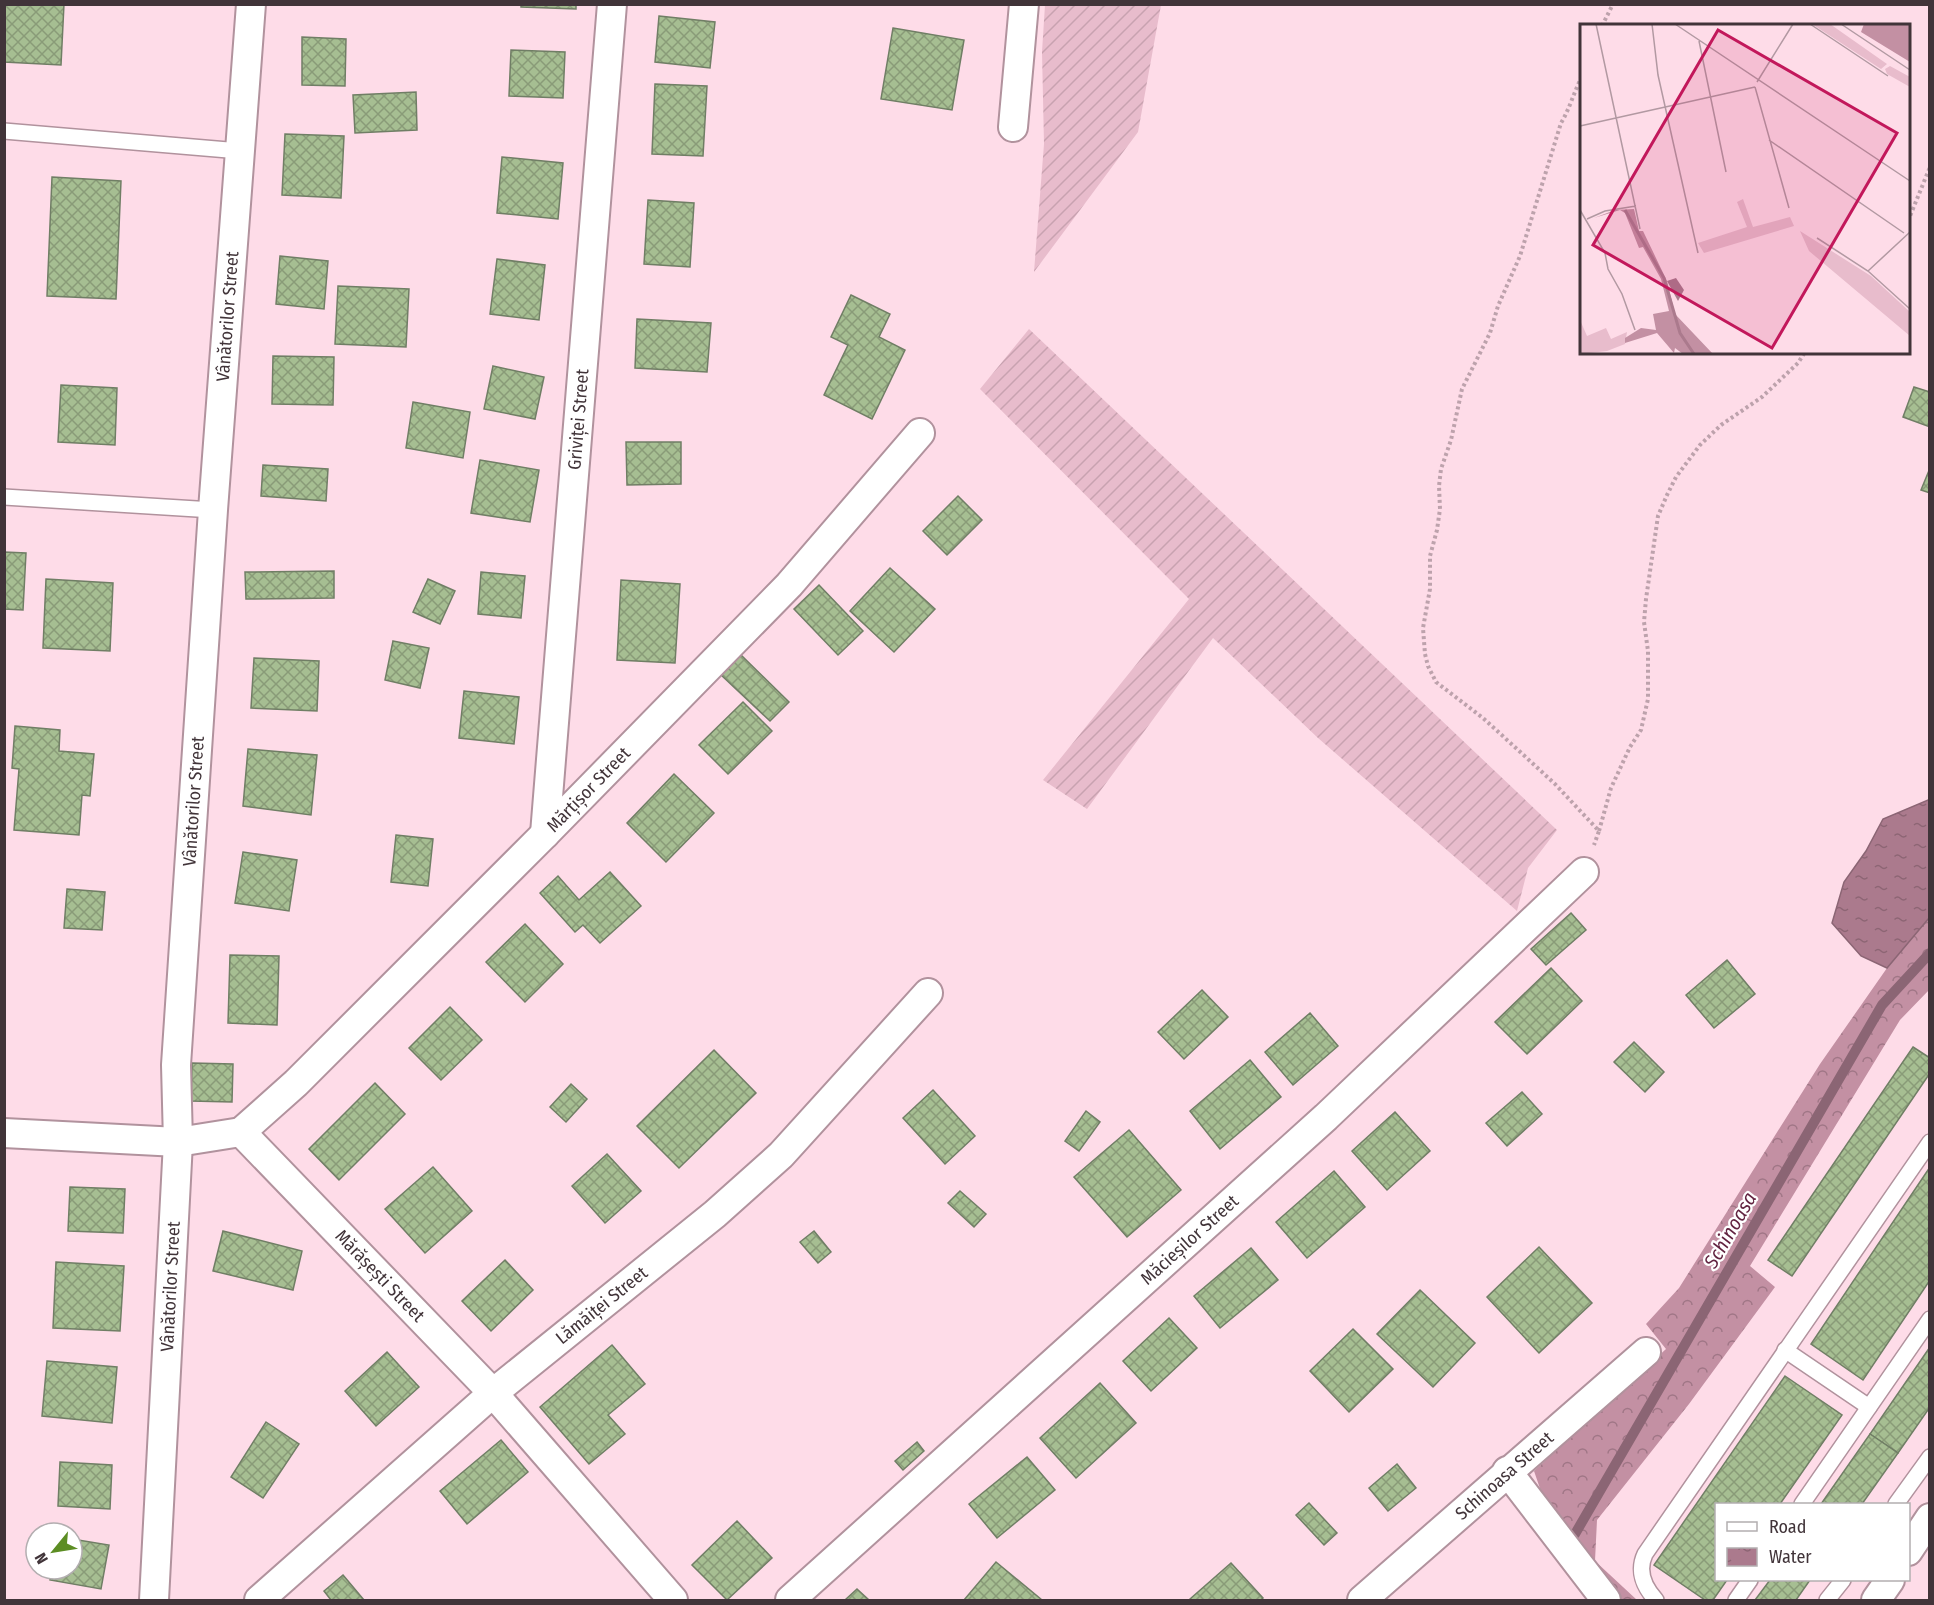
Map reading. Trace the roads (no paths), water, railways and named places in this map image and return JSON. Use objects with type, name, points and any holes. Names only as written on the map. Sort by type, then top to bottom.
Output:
[{"type":"street","name":"Vânătorilor Street","points":[[154,1600],[178,1142],[176,1065],[213,510],[251,4]]},
{"type":"street","name":"Griviței Street","points":[[545,834],[612,4]]},
{"type":"street","points":[[1013,127],[1024,4]]},
{"type":"street","name":"Mărțișor Street","points":[[241,1132],[296,1083],[789,585],[920,433]]},
{"type":"street","name":"Măcieșilor Street","points":[[790,1600],[1326,1117],[1584,872]]},
{"type":"street","name":"Lămăiței Street","points":[[259,1600],[493,1394],[715,1214],[781,1155],[928,993]]},
{"type":"street","points":[[4,1133],[178,1142],[241,1132]]},
{"type":"street","name":"Mărășești Street","points":[[241,1132],[493,1394],[673,1600]]},
{"type":"street","name":"Schinoasa Street","points":[[1362,1600],[1646,1352]]},
{"type":"street","points":[[1507,1471],[1606,1600]]},
{"type":"street","points":[[1910,1548],[1929,1518]]},
{"type":"street","points":[[1876,1600],[1889,1581]]},
{"type":"lane","points":[[4,131],[240,152]]},
{"type":"lane","points":[[4,497],[213,510]]},
{"type":"lane","points":[[1656,1600],[1648,1592],[1641,1570],[1645,1554],[1929,1142]]},
{"type":"lane","points":[[1803,1503],[1929,1318]]},
{"type":"lane","points":[[1785,1350],[1869,1407]]},
{"type":"lane","points":[[1897,1503],[1929,1457]]},
{"type":"lane","points":[[1736,1600],[1749,1581]]},
{"type":"lane","points":[[1827,1600],[1841,1581]]},
{"type":"water","points":[[1930,801],[1929,918],[1887,968],[1861,956],[1832,923],[1844,882],[1866,851],[1883,819]]},
{"type":"waterway","name":"Schinoasa","points":[[1575,1534],[1882,1005],[1930,953]]}]
